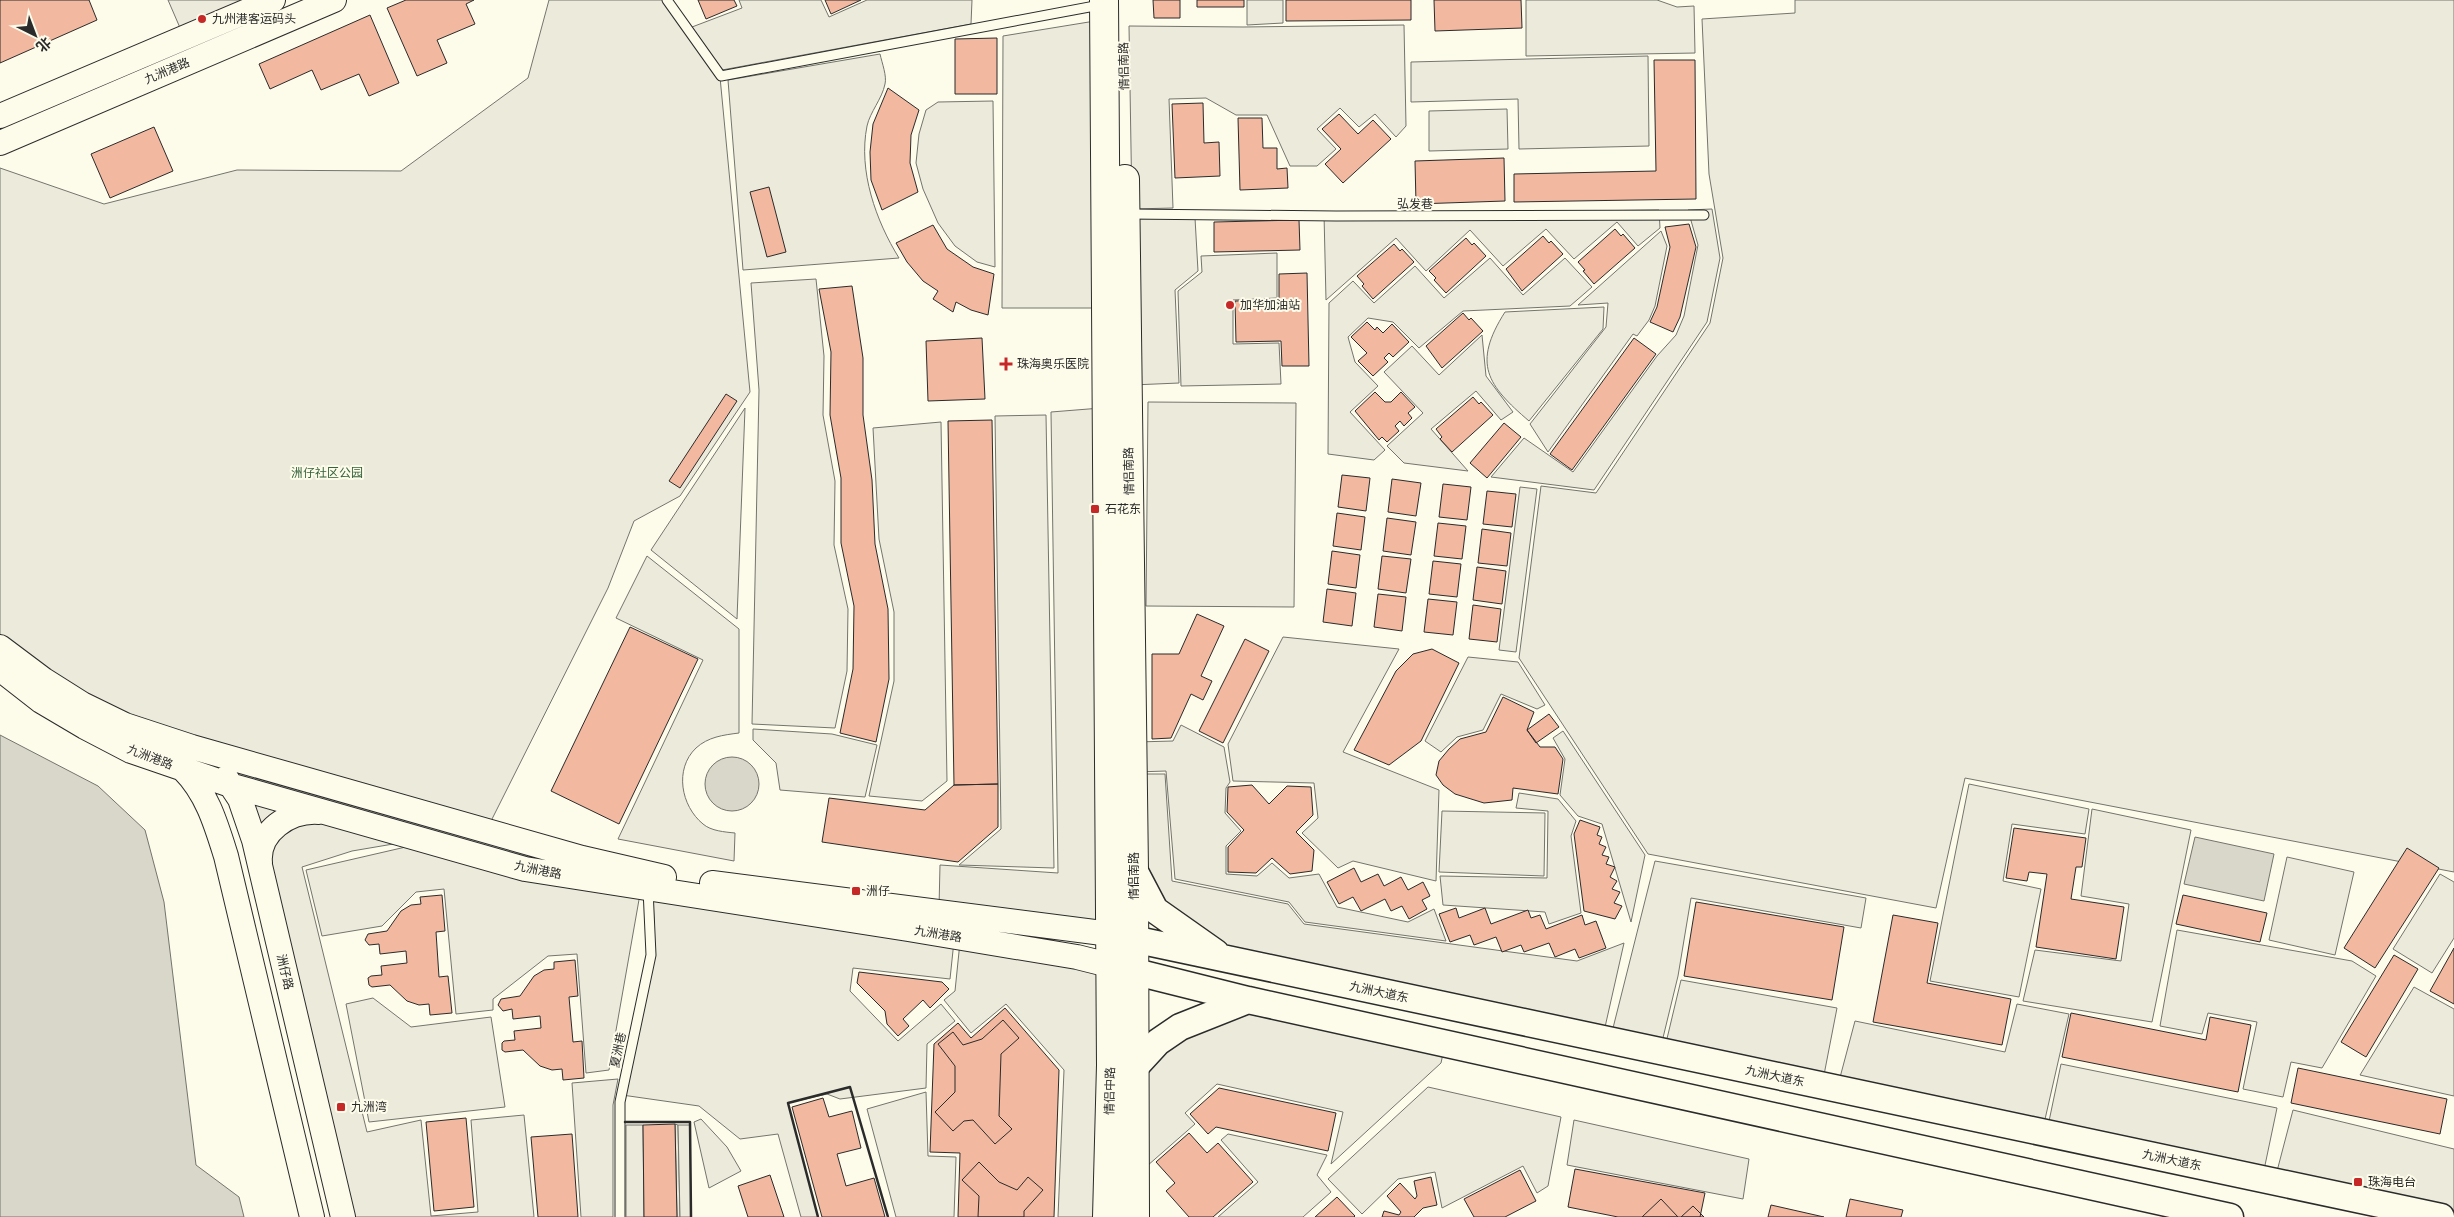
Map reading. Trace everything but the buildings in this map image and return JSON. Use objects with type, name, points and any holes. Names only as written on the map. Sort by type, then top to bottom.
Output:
[{"type":"highway","name":"情侣南路","points":[[1111,1],[1126,214],[1134,870],[1122,937]]},
{"type":"highway","name":"情侣南路","points":[[1111,1],[1122,968]]},
{"type":"highway","name":"情侣中路","points":[[1122,968],[1135,1067],[1135,1217]]},
{"type":"highway","name":"情侣中路","points":[[1107,1217],[1111,1065],[1122,968]]},
{"type":"main road","points":[[1134,870],[1155,910],[1225,960]]},
{"type":"main road","name":"九洲大道东","points":[[1122,937],[2442,1217]]},
{"type":"main road","points":[[1122,968],[1248,1000],[2230,1217]]},
{"type":"main road","points":[[1352,1023],[1356,987]]},
{"type":"main road","points":[[1135,1067],[1158,1042],[1180,1027],[1248,1000]]},
{"type":"street","name":"九洲港路","points":[[0,116],[273,0]]},
{"type":"street","name":"九洲港路","points":[[0,143],[334,0]]},
{"type":"street","name":"九洲港路","points":[[0,647],[44,680],[82,704],[126,725],[192,747],[582,858],[664,877],[1122,937]]},
{"type":"street","name":"九洲港路","points":[[0,670],[41,701],[85,727],[131,750],[233,786],[525,869],[1077,957],[1122,968]]},
{"type":"street","name":"洲仔路","points":[[192,747],[214,764],[233,786],[244,810],[261,870],[342,1217]]},
{"type":"street","points":[[183,769],[206,799],[226,856]]},
{"type":"street","points":[[294,776],[254,775],[246,777],[233,786],[223,805],[222,836],[312,1217]]},
{"type":"street","points":[[261,870],[259,853],[261,844],[272,829],[301,813],[326,812]]},
{"type":"lane","points":[[667,0],[721,76],[1111,1]]},
{"type":"lane","name":"弘发巷","points":[[1126,214],[1336,216],[1704,215]]},
{"type":"lane","name":"夏洲巷","points":[[620,1217],[620,1102],[651,955],[648,889]]},
{"type":"green space","name":"洲仔社区公园","points":[[549,0],[666,0],[720,77],[750,392],[680,496],[634,521],[608,588],[486,831],[126,725],[0,646],[0,168],[104,204],[237,170],[401,171],[528,78]]},
{"type":"green space","points":[[739,0],[821,0],[829,17],[867,0],[972,0],[971,24],[722,70],[692,27],[742,8]]},
{"type":"green space","points":[[1526,0],[1657,0],[1677,7],[1694,6],[1695,53],[1526,56]]},
{"type":"green space","points":[[1795,0],[2454,0],[2454,872],[1965,778],[1936,908],[1648,854],[1519,658],[1541,486],[1596,493],[1710,323],[1723,258],[1709,174],[1702,19],[1795,13]]},
{"type":"green space","points":[[1095,21],[1099,308],[1002,308],[1003,36]]},
{"type":"green space","points":[[1404,25],[1406,126],[1396,137],[1375,114],[1359,127],[1340,108],[1317,129],[1336,149],[1317,166],[1290,166],[1267,115],[1236,115],[1206,98],[1169,99],[1173,208],[1132,209],[1129,26]]},
{"type":"green space","points":[[880,54],[885,73],[885,84],[867,126],[865,160],[867,178],[876,212],[899,258],[743,270],[728,80]]},
{"type":"green space","points":[[1648,56],[1649,146],[1519,149],[1518,99],[1411,102],[1411,62]]},
{"type":"green space","points":[[1507,109],[1508,149],[1429,151],[1429,111]]},
{"type":"green space","points":[[1712,209],[1720,258],[1707,322],[1594,490],[1491,477],[1524,438],[1573,472],[1657,356],[1676,335],[1684,316],[1698,245],[1688,210]]},
{"type":"green space","points":[[1659,210],[1660,228],[1638,246],[1617,222],[1574,259],[1546,229],[1503,266],[1470,230],[1426,271],[1396,238],[1326,300],[1324,214]]},
{"type":"green space","points":[[1195,218],[1198,271],[1175,290],[1179,383],[1132,385],[1131,219]]},
{"type":"green space","points":[[1490,258],[1523,295],[1565,258],[1592,287],[1570,306],[1463,311],[1419,348],[1393,322],[1368,318],[1348,337],[1355,362],[1378,386],[1350,412],[1385,450],[1374,460],[1328,454],[1329,303],[1353,281],[1374,303],[1415,266],[1444,298]]},
{"type":"green space","points":[[1604,307],[1603,329],[1529,421],[1503,396],[1494,384],[1489,372],[1487,360],[1489,346],[1505,312]]},
{"type":"green space","points":[[1148,402],[1296,403],[1294,607],[1146,606]]},
{"type":"green space","points":[[745,408],[737,619],[651,550]]},
{"type":"green space","points":[[1101,408],[1105,930],[939,908],[940,865],[1058,873],[1051,412]]},
{"type":"green space","points":[[1520,487],[1537,489],[1516,652],[1499,650]]},
{"type":"green space","points":[[647,556],[739,629],[739,733],[716,737],[701,744],[689,757],[683,777],[685,798],[695,816],[710,828],[735,833],[734,861],[618,839],[703,660],[616,618]]},
{"type":"green space","points":[[1283,637],[1399,649],[1343,752],[1439,790],[1436,881],[1353,861],[1338,868],[1302,833],[1318,818],[1314,783],[1233,781],[1228,744]]},
{"type":"green space","points":[[1468,657],[1518,662],[1545,705],[1537,709],[1501,694],[1483,730],[1457,737],[1441,752],[1425,741]]},
{"type":"green space","points":[[753,729],[832,734],[877,745],[865,797],[780,790],[776,763],[753,740]]},
{"type":"green space","points":[[1563,731],[1645,855],[1631,922],[1602,824],[1578,816],[1560,795],[1565,759],[1553,738]]},
{"type":"green space","points":[[1139,774],[1165,774],[1172,881],[1288,904],[1304,924],[1577,961],[1624,943],[1603,1036],[1227,956],[1157,906],[1139,867]]},
{"type":"green space","points":[[1969,784],[2089,809],[2085,834],[2012,824],[2003,881],[2041,889],[2019,997],[1930,981]]},
{"type":"green space","points":[[246,795],[405,842],[352,851],[302,867],[367,1132],[421,1120],[431,1216],[478,1212],[471,1120],[524,1115],[534,1217],[347,1217]]},
{"type":"green space","points":[[1442,811],[1545,813],[1544,876],[1439,872]]},
{"type":"green space","points":[[410,846],[640,894],[609,1070],[586,1073],[577,954],[548,956],[493,999],[493,1010],[456,1014],[444,889],[416,892],[382,926],[322,936],[306,870]]},
{"type":"green space","points":[[2287,857],[2354,872],[2335,955],[2269,940]]},
{"type":"green space","points":[[1655,861],[1866,898],[1861,928],[1691,898],[1678,976],[1661,1046],[1611,1036]]},
{"type":"green space","points":[[2440,874],[2454,882],[2454,938],[2432,973],[2393,949]]},
{"type":"green space","points":[[653,894],[954,941],[950,979],[853,968],[850,991],[898,1041],[941,1004],[955,1021],[927,1044],[926,1088],[840,1099],[827,1094],[788,1103],[818,1217],[801,1217],[778,1134],[740,1139],[699,1106],[622,1095],[655,954]]},
{"type":"green space","points":[[2177,930],[2352,961],[2376,976],[2322,1068],[2291,1062],[2283,1097],[2243,1089],[2257,1022],[2208,1013],[2202,1034],[2160,1026]]},
{"type":"green space","points":[[2414,987],[2454,1009],[2454,1096],[2360,1075]]},
{"type":"green space","points":[[373,998],[411,1027],[491,1017],[505,1107],[369,1122],[346,1004]]},
{"type":"green space","points":[[1250,1007],[1444,1049],[1441,1063],[1331,1164],[1343,1112],[1217,1084],[1185,1113],[1195,1124],[1139,1173],[1139,1069],[1158,1049]]},
{"type":"green space","points":[[2061,1064],[2277,1108],[2264,1170],[2048,1126]]},
{"type":"green space","points":[[1428,1087],[1561,1117],[1548,1186],[1537,1193],[1523,1166],[1442,1208],[1435,1172],[1398,1179],[1362,1214],[1328,1179]]},
{"type":"green space","points":[[675,1124],[678,1125],[680,1217],[677,1217]]},
{"type":"green space","points":[[626,1125],[643,1125],[644,1217],[626,1217]]},
{"type":"shaded area","name":"九州港客运码头","points":[[168,0],[273,0],[184,37]]},
{"type":"shaded area","points":[[1247,0],[1283,0],[1283,23],[1247,25]]},
{"type":"shaded area","points":[[993,101],[995,267],[977,262],[955,246],[938,223],[923,189],[916,163],[919,134],[926,110],[938,102]]},
{"type":"shaded area","points":[[1661,231],[1667,246],[1655,306],[1649,320],[1637,336],[1633,334],[1548,452],[1530,424],[1606,327],[1608,303],[1578,305]]},
{"type":"shaded area","points":[[1277,253],[1277,298],[1233,300],[1233,344],[1279,343],[1281,384],[1181,386],[1178,291],[1202,272],[1201,256]]},
{"type":"shaded area","points":[[816,279],[824,356],[823,415],[835,481],[834,545],[848,609],[847,671],[835,728],[752,724],[759,390],[751,283]]},
{"type":"shaded area","points":[[1482,335],[1486,376],[1513,412],[1501,420],[1476,391],[1431,429],[1468,471],[1404,463],[1387,446],[1423,413],[1384,372],[1412,346],[1439,375]]},
{"type":"shaded area","points":[[1046,415],[1054,868],[959,865],[1001,829],[995,416]]},
{"type":"shaded area","points":[[941,422],[947,781],[922,801],[869,796],[894,681],[894,612],[879,539],[873,428]]},
{"type":"shaded area","points":[[1181,725],[1224,747],[1230,782],[1226,788],[1225,813],[1241,831],[1226,846],[1226,874],[1257,876],[1272,863],[1289,878],[1319,874],[1337,907],[1408,922],[1434,909],[1446,941],[1305,922],[1289,902],[1175,879],[1166,771],[1136,772],[1136,742],[1173,741]]},
{"type":"shaded area","points":[[0,735],[98,786],[145,830],[164,902],[196,1165],[239,1197],[244,1217],[0,1217]]},
{"type":"shaded area","points":[[727,757],[737,757],[747,761],[755,769],[759,784],[755,799],[747,807],[737,811],[727,811],[717,807],[709,799],[705,789],[705,779],[709,769],[717,761]]},
{"type":"shaded area","points":[[1519,793],[1558,799],[1576,821],[1571,836],[1581,913],[1549,924],[1545,912],[1443,905],[1440,876],[1547,878],[1548,811],[1516,808]]},
{"type":"shaded area","points":[[2092,809],[2191,830],[2152,1022],[2023,1001],[2035,950],[2121,961],[2129,904],[2081,896]]},
{"type":"shaded area","points":[[2195,837],[2274,854],[2264,901],[2184,884]]},
{"type":"shaded area","points":[[960,942],[1105,969],[1102,1217],[1058,1217],[1064,1070],[1006,1004],[971,1033],[944,1000],[955,991]]},
{"type":"shaded area","points":[[1681,980],[1837,1008],[1823,1080],[1665,1047]]},
{"type":"shaded area","points":[[2017,1004],[2069,1014],[2043,1128],[1838,1085],[1855,1021],[2005,1052]]},
{"type":"shaded area","points":[[618,1079],[613,1105],[613,1217],[581,1217],[572,1083]]},
{"type":"shaded area","points":[[926,1092],[928,1156],[956,1157],[954,1217],[896,1217],[867,1109]]},
{"type":"shaded area","points":[[2293,1110],[2454,1149],[2454,1212],[2276,1175]]},
{"type":"shaded area","points":[[701,1119],[727,1147],[741,1171],[709,1188],[694,1122]]},
{"type":"shaded area","points":[[1574,1120],[1749,1159],[1743,1199],[1567,1165]]},
{"type":"shaded area","points":[[678,1125],[690,1125],[691,1217],[680,1217]]},
{"type":"shaded area","points":[[1228,1134],[1327,1155],[1317,1175],[1331,1192],[1303,1217],[1218,1217],[1258,1182],[1221,1140]]},
{"type":"wall","points":[[818,1217],[788,1103],[850,1087],[888,1217]]},
{"type":"wall","points":[[625,1122],[690,1122],[691,1217]]},
{"type":"place","name":"九州港客运码头","points":[[202,19]]},
{"type":"place","name":"加华加油站","points":[[1230,305]]},
{"type":"place","name":"珠海奥乐医院","points":[[1006,364]]},
{"type":"place","name":"石花东","points":[[1095,509]]},
{"type":"place","name":"洲仔","points":[[856,891]]},
{"type":"place","name":"九洲湾","points":[[341,1107]]},
{"type":"place","name":"珠海电台","points":[[2358,1182]]}]
